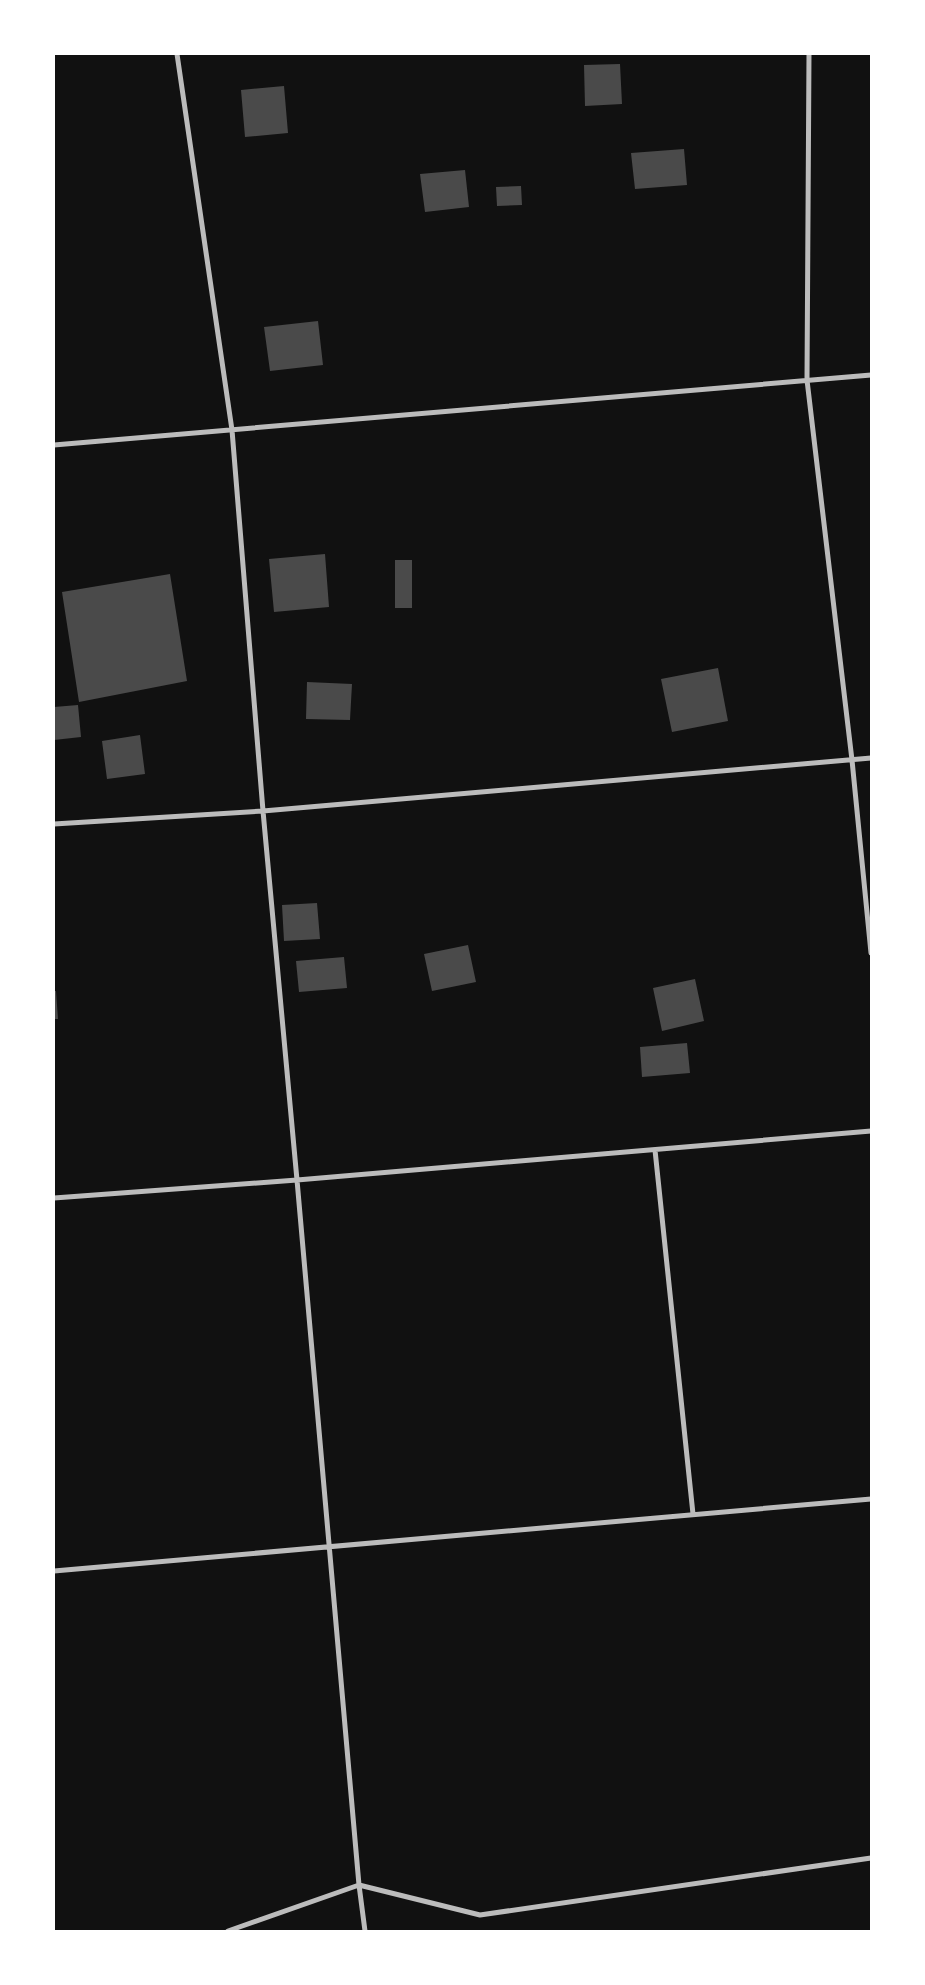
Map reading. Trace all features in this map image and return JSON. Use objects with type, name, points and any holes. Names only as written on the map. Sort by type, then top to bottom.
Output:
[{"type":"street","points":[[177,54],[232,430],[263,811],[359,1885],[366,1931]]},
{"type":"street","points":[[809,54],[807,380],[852,760],[871,952]]},
{"type":"street","points":[[54,445],[871,375]]},
{"type":"street","points":[[54,824],[263,811],[871,758]]},
{"type":"street","points":[[54,1198],[297,1180],[871,1131]]},
{"type":"street","points":[[655,1150],[693,1514]]},
{"type":"street","points":[[54,1571],[329,1545],[871,1499]]},
{"type":"street","points":[[228,1931],[359,1885],[480,1915],[871,1858]]},
{"type":"building","points":[[620,64],[622,104],[585,106],[584,65]]},
{"type":"building","points":[[284,86],[288,133],[245,137],[241,90]]},
{"type":"building","points":[[684,149],[687,185],[635,189],[631,153]]},
{"type":"building","points":[[465,170],[469,207],[425,212],[420,174]]},
{"type":"building","points":[[521,186],[522,205],[497,206],[496,187]]},
{"type":"building","points":[[318,321],[323,365],[270,371],[264,327]]},
{"type":"building","points":[[325,554],[329,607],[274,612],[269,559]]},
{"type":"building","points":[[395,560],[412,560],[412,608],[395,608]]},
{"type":"building","points":[[170,574],[187,681],[79,702],[62,592]]},
{"type":"building","points":[[718,668],[728,721],[672,732],[661,679]]},
{"type":"building","points":[[307,682],[352,684],[350,720],[306,719]]},
{"type":"building","points":[[78,705],[81,737],[54,740],[54,707]]},
{"type":"building","points":[[140,735],[145,774],[107,779],[102,741]]},
{"type":"building","points":[[317,903],[320,939],[284,941],[282,905]]},
{"type":"building","points":[[468,945],[476,982],[432,991],[424,954]]},
{"type":"building","points":[[344,957],[347,988],[299,992],[296,961]]},
{"type":"building","points":[[695,979],[704,1021],[662,1031],[653,988]]},
{"type":"building","points":[[54,991],[56,991],[58,1019],[54,1019]]},
{"type":"building","points":[[687,1043],[690,1073],[642,1077],[640,1047]]}]
